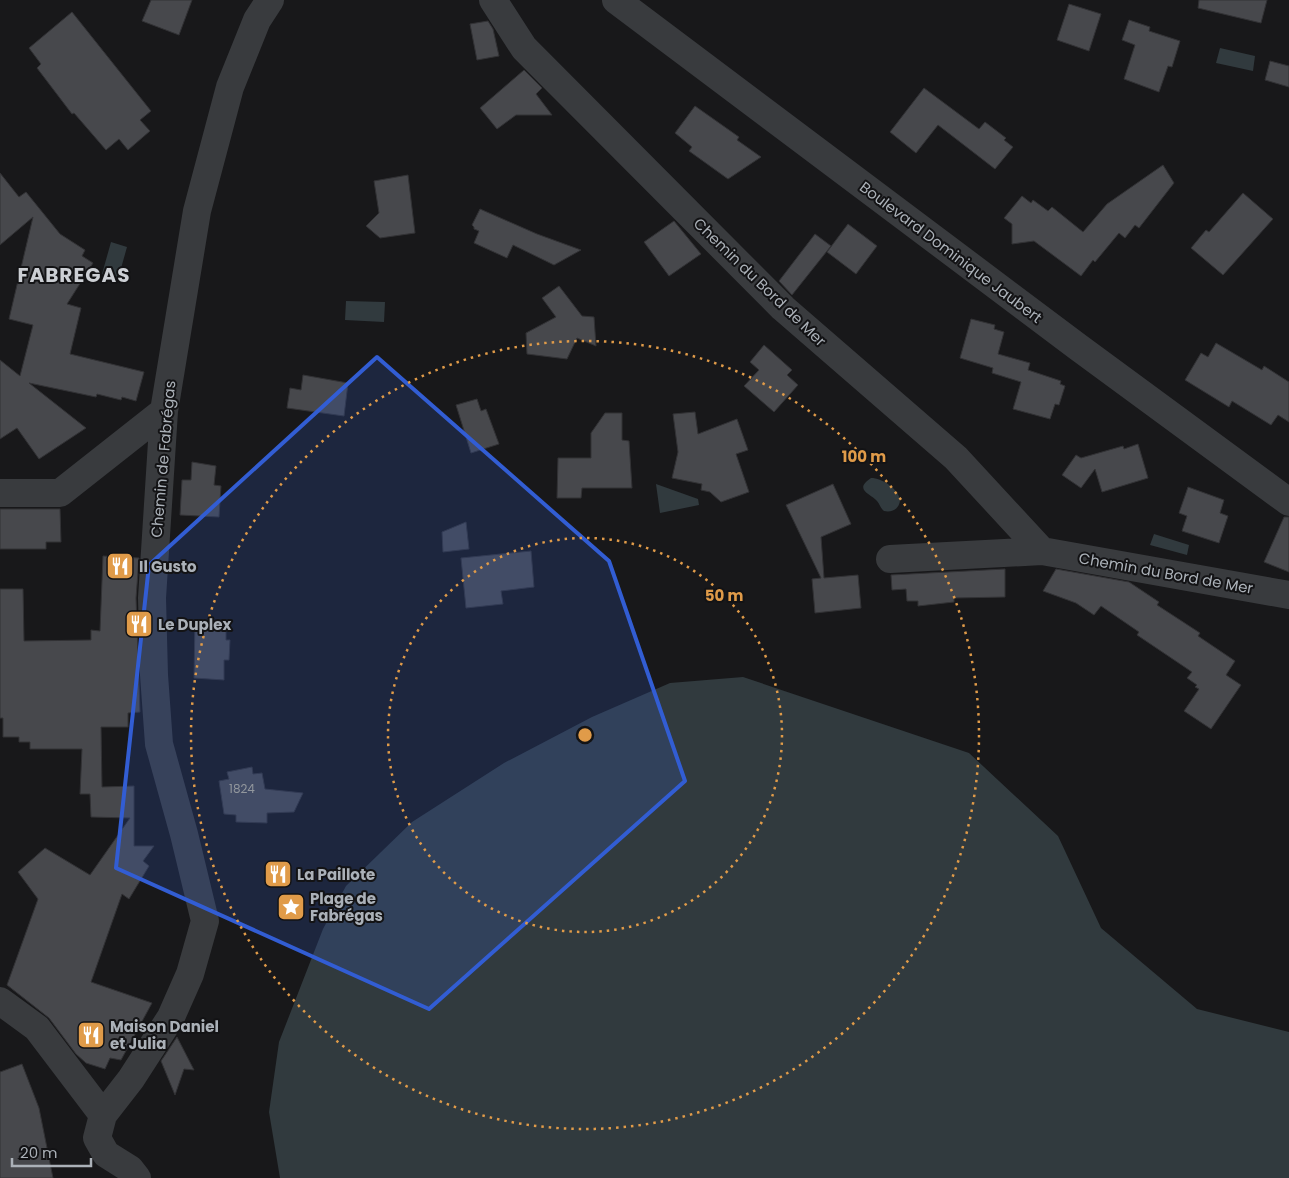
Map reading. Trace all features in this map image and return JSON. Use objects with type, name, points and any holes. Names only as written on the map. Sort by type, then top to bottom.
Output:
[{"type":"street","name":"Chemin de Fabrégas","points":[[100,1126],[170,1017],[190,974],[205,921],[184,834],[159,744],[154,675],[152,598],[164,411],[197,211],[230,87],[257,20],[270,0]]},
{"type":"street","name":"Chemin du Bord de Mer","points":[[493,0],[524,48],[713,238],[783,308],[956,458],[1042,551]]},
{"type":"street","name":"Boulevard Dominique Jaubert","points":[[616,0],[1078,347],[1289,502]]},
{"type":"street","points":[[0,493],[60,493],[164,411]]},
{"type":"street","name":"Chemin du Bord de Mer","points":[[890,559],[1042,551],[1289,595]]},
{"type":"street","points":[[0,1001],[37,1028],[100,1126],[106,1154],[130,1169],[137,1178]]},
{"type":"highlighted area","points":[[377,357],[609,561],[685,781],[429,1009],[116,868],[149,565]]},
{"type":"shaded area","points":[[1220,48],[1255,56],[1253,71],[1216,63]]},
{"type":"shaded area","points":[[111,242],[127,247],[118,279],[102,274]]},
{"type":"shaded area","points":[[346,301],[385,302],[384,322],[345,320]]},
{"type":"shaded area","points":[[871,478],[884,482],[896,491],[900,499],[899,505],[895,509],[884,511],[877,501],[863,489],[866,482]]},
{"type":"shaded area","points":[[656,484],[698,499],[699,505],[660,513]]},
{"type":"shaded area","points":[[1154,534],[1189,545],[1187,555],[1150,545]]},
{"type":"shaded area","points":[[743,677],[969,753],[1058,836],[1101,928],[1197,1009],[1289,1032],[1289,1178],[280,1178],[269,1112],[279,1042],[323,929],[346,886],[412,822],[504,763],[592,717],[670,683]]},
{"type":"building","points":[[151,0],[192,0],[179,35],[142,21]]},
{"type":"building","points":[[1199,0],[1267,0],[1261,23],[1198,8]]},
{"type":"building","points":[[1069,4],[1101,14],[1089,51],[1057,40]]},
{"type":"building","points":[[72,12],[151,111],[140,120],[150,131],[128,150],[119,139],[106,150],[74,113],[72,114],[37,68],[41,64],[29,48]]},
{"type":"building","points":[[1129,20],[1150,27],[1149,31],[1180,41],[1172,67],[1168,66],[1159,92],[1124,79],[1135,45],[1122,40]]},
{"type":"building","points":[[488,21],[493,29],[499,56],[477,60],[470,24]]},
{"type":"building","points":[[1270,61],[1289,66],[1289,87],[1265,80]]},
{"type":"building","points":[[524,70],[542,88],[536,94],[552,115],[516,115],[497,129],[480,108]]},
{"type":"building","points":[[924,88],[979,129],[985,122],[1006,138],[1004,140],[1013,147],[995,169],[938,125],[916,153],[890,132]]},
{"type":"building","points":[[695,106],[739,137],[737,140],[761,157],[728,179],[689,151],[692,147],[675,133]]},
{"type":"building","points":[[1163,165],[1174,183],[1139,228],[1135,225],[1125,238],[1119,233],[1095,262],[1093,260],[1081,276],[1034,241],[1012,244],[1012,224],[1004,218],[1022,196],[1031,203],[1033,200],[1048,211],[1052,207],[1083,232],[1107,204]]},
{"type":"building","points":[[0,173],[19,197],[26,192],[60,234],[85,250],[82,256],[93,263],[67,304],[81,308],[70,354],[144,372],[136,401],[122,397],[121,400],[97,394],[96,397],[29,383],[86,428],[39,459],[17,428],[0,439],[0,360],[20,376],[33,325],[9,319],[33,217],[0,245]]},
{"type":"building","points":[[408,175],[415,233],[380,238],[366,226],[379,213],[374,181]]},
{"type":"building","points":[[1243,193],[1273,219],[1223,275],[1191,248],[1206,230],[1209,232]]},
{"type":"building","points":[[480,209],[537,234],[581,250],[554,265],[513,245],[507,258],[474,243],[479,231],[474,229],[472,225]]},
{"type":"building","points":[[674,221],[701,254],[669,276],[644,242]]},
{"type":"building","points":[[848,224],[877,246],[856,274],[827,252]]},
{"type":"building","points":[[815,234],[831,246],[792,295],[779,281]]},
{"type":"building","points":[[559,286],[582,316],[594,317],[596,346],[577,338],[567,359],[527,354],[526,333],[556,317],[542,298]]},
{"type":"building","points":[[971,319],[995,325],[994,329],[1004,332],[998,354],[1030,363],[1028,370],[1061,381],[1060,384],[1065,386],[1059,405],[1055,404],[1050,419],[1013,409],[1021,382],[992,373],[993,368],[960,358]]},
{"type":"building","points":[[1216,343],[1262,370],[1264,366],[1289,382],[1289,422],[1278,415],[1271,425],[1232,401],[1229,407],[1185,380],[1201,353],[1208,357]]},
{"type":"building","points":[[764,345],[792,370],[787,375],[798,385],[774,412],[744,386],[759,370],[750,362]]},
{"type":"building","points":[[303,375],[348,383],[344,416],[287,408],[290,388],[301,390]]},
{"type":"building","points":[[477,399],[481,411],[486,409],[499,444],[471,453],[456,405]]},
{"type":"building","points":[[695,412],[698,434],[737,419],[748,450],[736,454],[749,492],[721,502],[710,492],[701,490],[702,484],[672,478],[678,452],[673,414]]},
{"type":"building","points":[[605,413],[622,413],[622,440],[629,441],[632,488],[582,488],[581,498],[557,498],[558,458],[591,458],[591,433]]},
{"type":"building","points":[[1138,444],[1148,478],[1102,492],[1095,469],[1081,488],[1062,475],[1076,455],[1081,458],[1123,446],[1124,449]]},
{"type":"building","points":[[192,462],[216,466],[214,485],[221,486],[219,517],[180,515],[182,480],[191,480]]},
{"type":"building","points":[[833,484],[851,524],[821,537],[824,578],[858,575],[861,608],[815,613],[812,579],[821,578],[786,505]]},
{"type":"building","points":[[1188,487],[1224,500],[1220,513],[1228,516],[1219,543],[1182,531],[1187,516],[1179,513]]},
{"type":"building","points":[[0,509],[60,509],[61,542],[46,542],[46,549],[0,549]]},
{"type":"building","points":[[1284,517],[1289,517],[1289,572],[1264,562]]},
{"type":"building","points":[[466,522],[469,549],[443,552],[442,532]]},
{"type":"building","points":[[531,551],[534,587],[501,591],[503,604],[466,608],[461,558]]},
{"type":"building","points":[[103,556],[139,558],[136,598],[140,712],[128,713],[128,727],[101,727],[102,787],[134,786],[134,846],[154,846],[143,861],[149,866],[129,899],[122,894],[91,982],[152,1003],[121,1060],[110,1058],[105,1069],[86,1063],[76,1054],[49,1018],[7,985],[38,899],[18,872],[45,848],[90,875],[130,818],[91,817],[90,794],[80,794],[82,749],[30,749],[30,742],[19,742],[19,737],[3,737],[3,718],[0,718],[0,589],[23,589],[24,641],[91,640],[91,630],[100,631]]},
{"type":"building","points":[[1005,569],[1005,597],[954,598],[954,602],[918,606],[918,601],[907,601],[906,589],[892,590],[891,575]]},
{"type":"building","points":[[1056,569],[1129,582],[1159,602],[1157,605],[1200,633],[1198,636],[1235,661],[1226,675],[1241,685],[1211,729],[1184,711],[1199,689],[1195,687],[1197,685],[1187,678],[1192,672],[1137,635],[1139,632],[1101,606],[1094,615],[1076,603],[1043,591]]},
{"type":"building","points":[[195,620],[226,621],[226,640],[230,640],[229,660],[224,660],[224,680],[194,678]]},
{"type":"building","points":[[252,767],[253,774],[262,773],[265,789],[303,793],[294,812],[267,813],[267,823],[236,822],[236,815],[224,814],[219,781],[229,779],[227,772]]},
{"type":"building","points":[[177,1037],[194,1070],[184,1069],[175,1095],[161,1061]]},
{"type":"building","points":[[22,1064],[39,1108],[53,1178],[0,1178],[0,1072]]},
{"type":"place","name":"Il Gusto","points":[[120,566]]},
{"type":"place","name":"Le Duplex","points":[[139,624]]},
{"type":"place","name":"La Paillote","points":[[278,874]]},
{"type":"place","name":"Plage de Fabrégas","points":[[291,907]]},
{"type":"place","name":"Maison Daniel et Julia","points":[[91,1035]]},
{"type":"district","name":"FABREGAS","points":[[74,275]]}]
